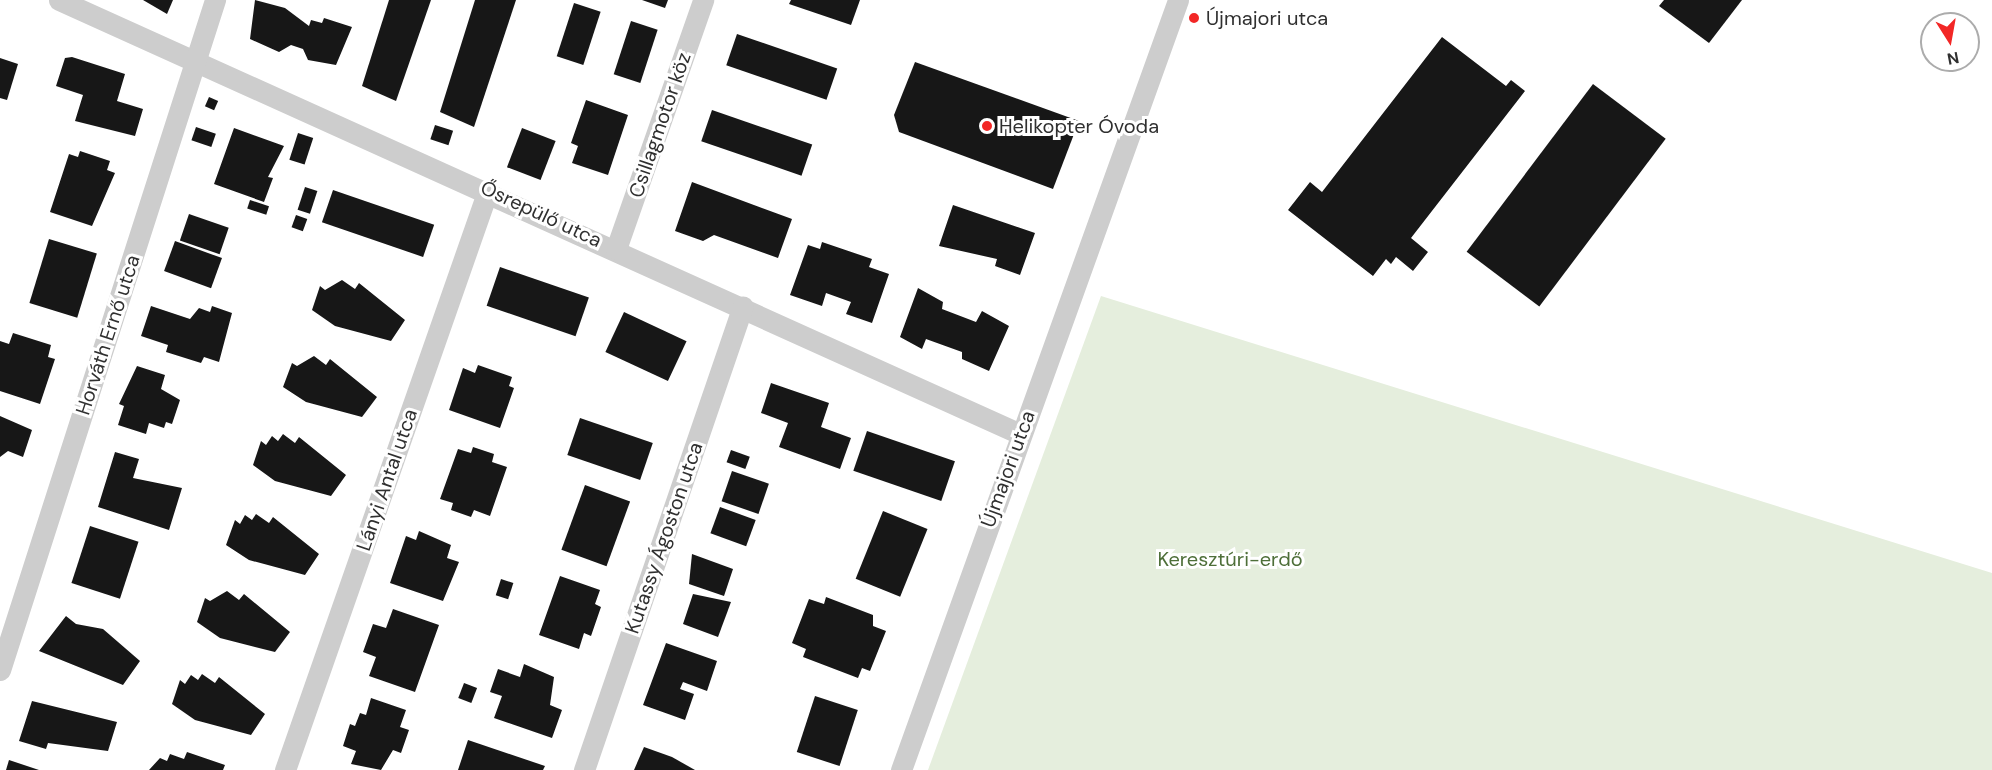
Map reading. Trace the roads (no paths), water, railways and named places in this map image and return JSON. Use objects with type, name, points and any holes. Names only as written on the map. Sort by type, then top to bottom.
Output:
[{"type":"street","name":"Ősrepülő utca","points":[[59,0],[488,190],[1020,434]]},
{"type":"street","name":"Horváth Ernő utca","points":[[0,670],[215,0]]},
{"type":"street","name":"Csillagmotor köz","points":[[616,249],[703,0]]},
{"type":"street","name":"Újmajori utca","points":[[901,770],[1178,0]]},
{"type":"street","name":"Lányi Antal utca","points":[[285,770],[488,190]]},
{"type":"street","name":"Kutassy Ágoston utca","points":[[584,770],[743,306]]},
{"type":"place","name":"Újmajori utca","points":[[1194,18]]},
{"type":"place","name":"Helikopter Óvoda","points":[[987,126]]},
{"type":"park label","name":"Keresztúri-erdő","points":[[1230,559]]}]
